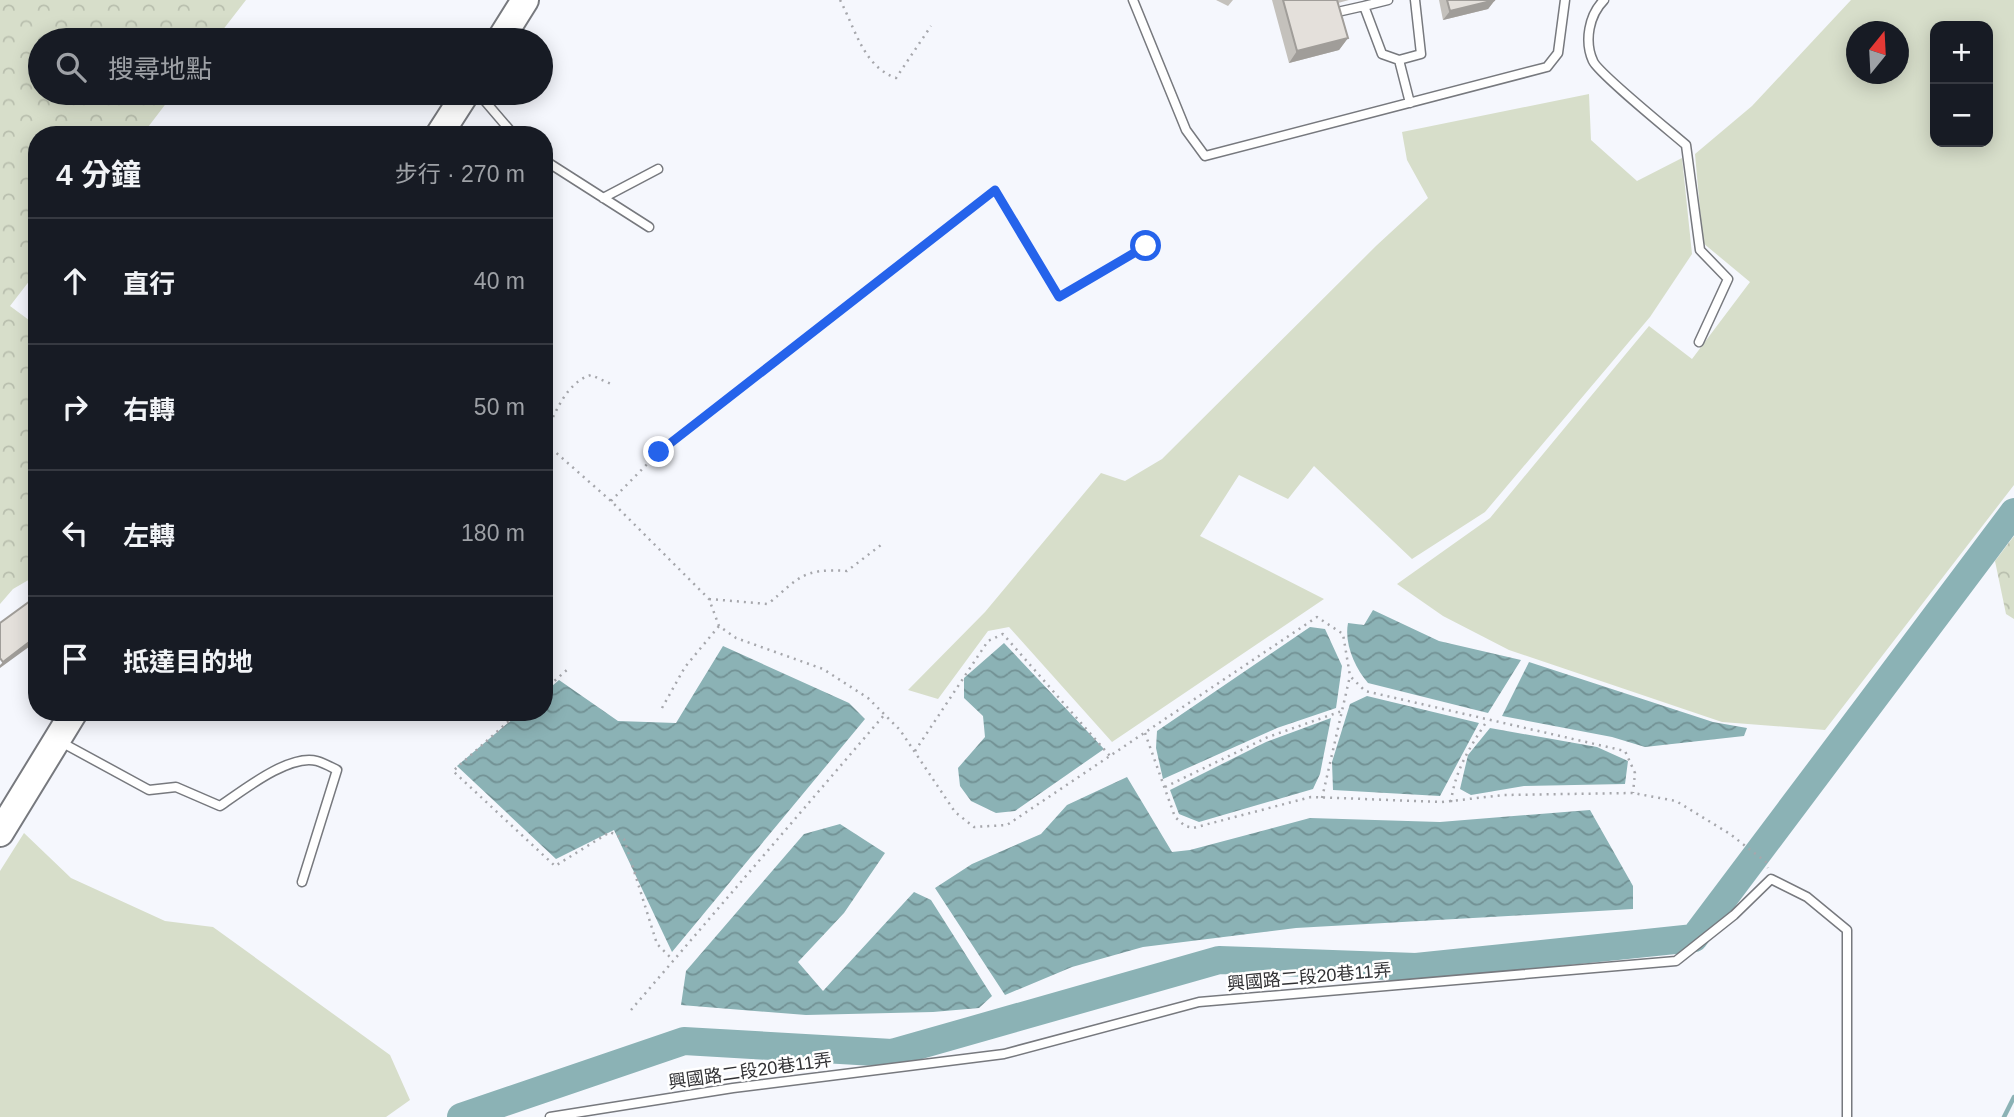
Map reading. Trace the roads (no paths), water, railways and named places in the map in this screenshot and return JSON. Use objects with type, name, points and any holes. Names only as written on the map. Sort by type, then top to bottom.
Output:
[{"type":"main road","points":[[490,28],[507,0]]},
{"type":"main road","points":[[507,28],[525,0]]},
{"type":"main road","points":[[428,126],[441,105]]},
{"type":"main road","points":[[445,126],[458,105]]},
{"type":"main road","points":[[0,806],[52,721]]},
{"type":"main road","points":[[0,833],[68,721]]},
{"type":"lane","points":[[1132,0],[1186,131],[1205,156],[1547,67],[1559,53],[1565,0]]},
{"type":"lane","points":[[1332,13],[1388,0]]},
{"type":"lane","points":[[1364,6],[1382,54],[1399,60],[1421,54],[1415,0]]},
{"type":"lane","points":[[1604,0],[1594,10],[1588,39],[1593,63],[1686,145],[1700,250],[1728,279],[1699,342]]},
{"type":"lane","points":[[1399,60],[1410,103]]},
{"type":"lane","points":[[488,105],[506,126]]},
{"type":"lane","points":[[553,166],[649,227]]},
{"type":"lane","points":[[603,198],[658,169]]},
{"type":"lane","points":[[57,739],[149,790],[176,788],[220,806],[258,779],[302,760],[316,760],[337,770],[302,882]]},
{"type":"lane","name":"興國路二段20巷11弄","points":[[550,1117],[733,1088],[1004,1054],[1199,1002],[1676,961],[1734,915],[1771,879],[1807,897],[1847,930],[1847,1117]]},
{"type":"water","points":[[1373,610],[1439,641],[1521,660],[1488,713],[1368,683],[1352,655],[1347,631],[1348,623],[1364,625]]},
{"type":"water","points":[[1310,627],[1325,629],[1342,666],[1336,708],[1277,728],[1163,779],[1156,748],[1157,731]]},
{"type":"water","points":[[1004,643],[1104,749],[1015,811],[996,813],[971,801],[960,786],[958,768],[985,737],[983,716],[964,698],[964,678]]},
{"type":"water","points":[[723,646],[849,703],[865,719],[672,952],[614,830],[556,859],[457,766],[510,721],[553,721],[553,685],[559,680],[618,721],[676,723]]},
{"type":"water","points":[[1529,662],[1713,722],[1747,728],[1744,736],[1645,747],[1612,737],[1502,716]]},
{"type":"water","points":[[1367,696],[1479,723],[1440,796],[1333,790],[1332,762],[1350,704]]},
{"type":"water","points":[[1331,718],[1320,774],[1313,789],[1199,822],[1179,814],[1170,790],[1266,742]]},
{"type":"water","points":[[1490,728],[1597,747],[1628,761],[1625,784],[1524,786],[1471,795],[1460,789],[1468,755]]},
{"type":"water","points":[[1127,777],[1172,852],[1190,850],[1310,818],[1440,822],[1590,810],[1633,886],[1633,909],[1296,928],[1143,947],[1072,967],[1005,995],[935,888],[972,864],[1041,834],[1067,805]]},
{"type":"water","points":[[840,824],[885,853],[844,913],[798,962],[823,991],[914,892],[931,900],[992,996],[979,1008],[933,1012],[806,1015],[681,1005],[686,971],[804,834]]},
{"type":"waterway","points":[[461,1117],[684,1041],[892,1053],[1219,960],[1416,967],[1694,938],[2014,512]]},
{"type":"waterway","points":[[2004,1117],[2014,1097]]}]
